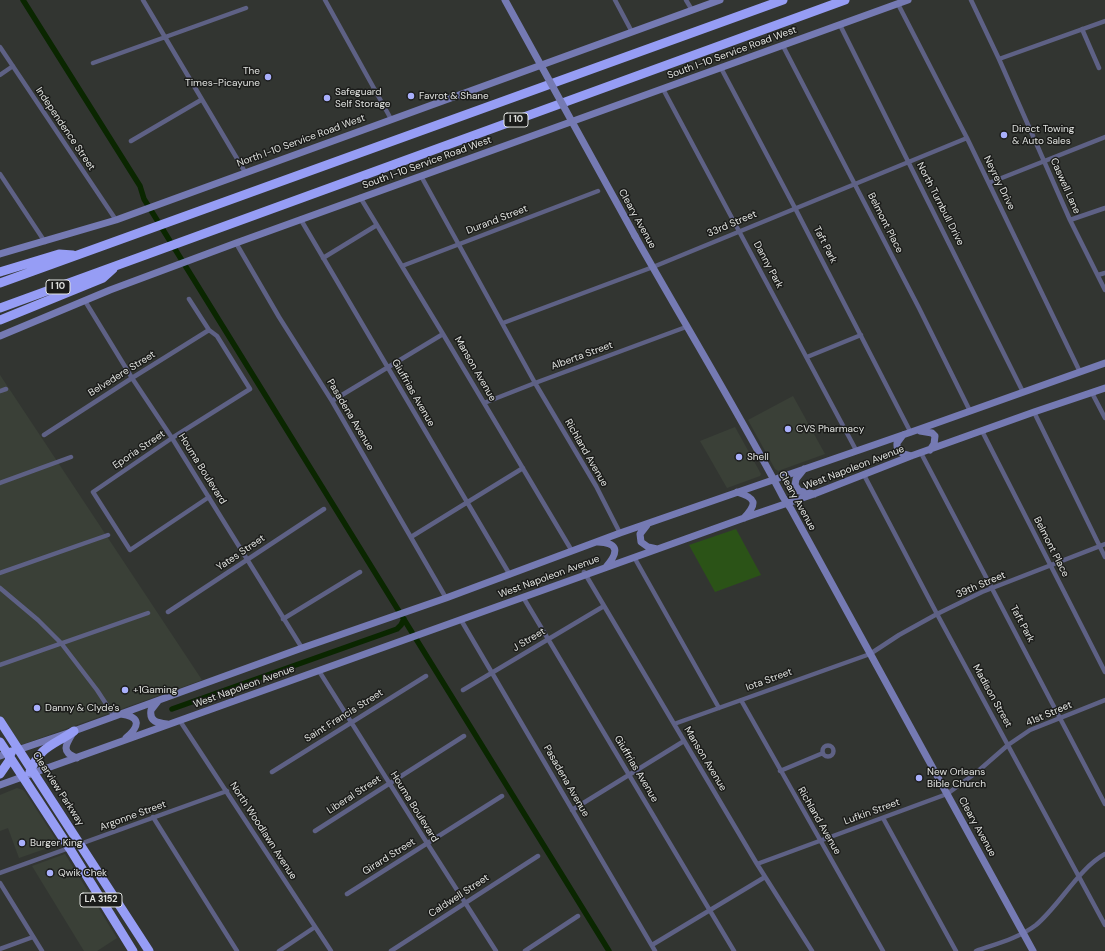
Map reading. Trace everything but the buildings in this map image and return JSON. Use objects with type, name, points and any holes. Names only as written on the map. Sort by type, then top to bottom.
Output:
[{"type":"highway","name":"I 10","points":[[0,283],[783,0]]},
{"type":"highway","name":"I 10","points":[[0,308],[845,0]]},
{"type":"highway","points":[[0,272],[59,254],[77,255]]},
{"type":"highway","points":[[0,320],[103,278],[117,266]]},
{"type":"highway","name":"Clearview Parkway","points":[[0,721],[11,736],[10,754]]},
{"type":"highway","points":[[29,773],[41,753],[46,748],[74,731]]},
{"type":"highway","name":"Clearview Parkway","points":[[0,742],[29,773],[81,845],[149,951]]},
{"type":"highway","points":[[0,774],[5,768],[10,754]]},
{"type":"highway","name":"LA 3152","points":[[29,773],[30,788],[70,849],[133,951]]},
{"type":"street","points":[[143,0],[245,172]]},
{"type":"street","points":[[324,0],[391,119]]},
{"type":"street","name":"Cleary Avenue","points":[[505,0],[686,327],[726,393],[1033,951]]},
{"type":"street","points":[[615,0],[632,32]]},
{"type":"street","points":[[686,0],[692,10]]},
{"type":"street","name":"North I-10 Service Road West","points":[[0,254],[116,220],[720,0]]},
{"type":"street","name":"South I-10 Service Road West","points":[[0,336],[84,301],[172,267],[360,197],[908,0]]},
{"type":"street","name":"Caswell Lane","points":[[971,0],[999,59],[1070,220],[1090,263],[1105,290]]},
{"type":"street","name":"Neyrey Drive","points":[[898,4],[966,138],[1080,372]]},
{"type":"street","points":[[93,63],[246,8]]},
{"type":"street","points":[[999,59],[1105,21]]},
{"type":"street","name":"North Turnbull Drive","points":[[840,25],[1023,392]]},
{"type":"street","points":[[1082,30],[1099,68]]},
{"type":"street","name":"Belmont Place","points":[[783,46],[916,302],[970,411]]},
{"type":"street","name":"Independence Street","points":[[0,47],[116,220]]},
{"type":"street","points":[[0,75],[13,66]]},
{"type":"street","name":"Taft Park","points":[[720,68],[914,432]]},
{"type":"street","name":"Danny Park","points":[[663,89],[856,450]]},
{"type":"street","points":[[131,141],[201,100]]},
{"type":"street","points":[[988,183],[1105,137]]},
{"type":"street","name":"33rd Street","points":[[503,323],[653,268],[966,138]]},
{"type":"street","points":[[0,174],[44,242]]},
{"type":"street","points":[[421,176],[503,323]]},
{"type":"street","name":"Durand Street","points":[[402,266],[598,191]]},
{"type":"street","name":"Manson Avenue","points":[[360,197],[572,551]]},
{"type":"street","points":[[1070,220],[1105,208]]},
{"type":"street","name":"Giuffrias Avenue","points":[[301,220],[510,575]]},
{"type":"street","points":[[323,258],[377,225]]},
{"type":"street","name":"Pasadena Avenue","points":[[236,243],[279,317],[332,401],[446,598]]},
{"type":"street","points":[[1098,275],[1105,273]]},
{"type":"street","points":[[189,299],[209,330]]},
{"type":"street","name":"Houma Boulevard","points":[[84,301],[132,378],[172,438],[302,648]]},
{"type":"street","name":"Richland Avenue","points":[[503,323],[535,383],[596,486],[620,533]]},
{"type":"street","name":"Alberta Street","points":[[484,403],[686,327]]},
{"type":"street","name":"Belvedere Street","points":[[44,435],[209,330]]},
{"type":"street","name":"Eporia Street","points":[[209,330],[217,336],[250,389],[172,438],[93,492],[130,550],[209,497]]},
{"type":"street","points":[[332,401],[443,334]]},
{"type":"street","points":[[807,357],[861,335]]},
{"type":"street","name":"West Napoleon Avenue","points":[[10,754],[302,648],[510,575],[620,533],[856,450],[914,432],[1105,362]]},
{"type":"street","name":"West Napoleon Avenue","points":[[0,785],[29,773],[77,758],[460,620],[585,573],[787,504],[911,456],[1105,388]]},
{"type":"street","points":[[0,391],[6,389]]},
{"type":"street","points":[[1092,393],[1105,418]]},
{"type":"street","points":[[1034,412],[1105,557]]},
{"type":"street","points":[[914,432],[927,431],[935,436],[934,444],[929,450]]},
{"type":"street","name":"Belmont Place","points":[[982,431],[1105,672]]},
{"type":"street","points":[[903,435],[896,443],[898,450],[911,456]]},
{"type":"street","name":"Taft Park","points":[[921,453],[1105,804]]},
{"type":"street","points":[[0,483],[71,457]]},
{"type":"street","points":[[411,537],[523,468]]},
{"type":"street","points":[[804,469],[796,479],[795,486],[799,490],[814,494]]},
{"type":"street","name":"Madison Street","points":[[864,475],[937,614],[1105,924]]},
{"type":"street","points":[[737,492],[751,497],[753,500],[753,508],[744,518]]},
{"type":"street","name":"Yates Street","points":[[168,612],[324,509]]},
{"type":"street","points":[[649,524],[642,530],[639,539],[643,545],[657,549]]},
{"type":"street","points":[[0,573],[108,535]]},
{"type":"street","points":[[596,542],[612,545],[614,548],[614,556],[606,567]]},
{"type":"street","name":"39th Street","points":[[870,654],[899,635],[982,592],[993,589],[1105,544]]},
{"type":"street","points":[[634,557],[719,708]]},
{"type":"street","points":[[283,619],[360,572]]},
{"type":"street","name":"Manson Avenue","points":[[585,573],[757,864],[812,951]]},
{"type":"street","points":[[0,588],[38,620],[61,644],[117,715],[132,717],[136,720],[136,727],[133,732],[123,741]]},
{"type":"street","name":"Giuffrias Avenue","points":[[523,597],[734,951]]},
{"type":"street","name":"J Street","points":[[463,690],[604,606]]},
{"type":"street","points":[[0,665],[148,613]]},
{"type":"street","name":"Pasadena Avenue","points":[[460,620],[656,951]]},
{"type":"street","name":"Iota Street","points":[[674,724],[870,654]]},
{"type":"street","name":"Houma Boulevard","points":[[319,671],[426,844],[496,951]]},
{"type":"street","name":"Saint Francis Street","points":[[272,772],[426,676]]},
{"type":"street","points":[[159,700],[151,710],[151,718],[153,721],[158,723],[169,725]]},
{"type":"street","name":"Richland Avenue","points":[[741,700],[883,951]]},
{"type":"street","name":"41st Street","points":[[947,794],[977,772],[1008,745],[1030,730],[1061,719],[1105,700]]},
{"type":"street","name":"North Woodlawn Avenue","points":[[180,721],[331,951]]},
{"type":"street","points":[[74,731],[66,745],[66,750],[68,754],[77,758]]},
{"type":"street","name":"Liberal Street","points":[[315,831],[464,736]]},
{"type":"street","points":[[572,810],[684,741]]},
{"type":"street","points":[[780,771],[823,753]]},
{"type":"street","name":"Argonne Street","points":[[0,873],[70,849],[153,817],[227,791]]},
{"type":"street","name":"Lufkin Street","points":[[757,864],[947,794]]},
{"type":"street","name":"Girard Street","points":[[347,894],[502,796]]},
{"type":"street","points":[[153,817],[237,951]]},
{"type":"street","points":[[883,818],[956,951]]},
{"type":"street","points":[[976,951],[1024,933],[1037,924],[1080,876],[1105,854]]},
{"type":"street","name":"Caldwell Street","points":[[391,951],[538,856]]},
{"type":"street","points":[[652,945],[765,877]]},
{"type":"street","points":[[0,883],[42,951]]},
{"type":"street","points":[[526,951],[578,916]]},
{"type":"street","points":[[279,951],[315,927]]},
{"type":"street","points":[[0,948],[33,937]]},
{"type":"shaded area","points":[[0,375],[202,680],[21,745],[0,716]]},
{"type":"shaded area","points":[[793,396],[825,454],[778,471],[775,469],[748,420]]},
{"type":"shaded area","points":[[735,427],[761,474],[760,476],[727,488],[700,441]]},
{"type":"shaded area","points":[[17,788],[25,792],[59,844],[19,858],[8,828],[0,831],[0,795]]},
{"type":"shaded area","points":[[65,854],[117,938],[97,951],[84,951],[32,866]]},
{"type":"green space","points":[[736,529],[761,575],[715,592],[689,545]]},
{"type":"waterway","points":[[23,0],[140,186],[144,199],[609,951]]},
{"type":"waterway","points":[[172,709],[397,629],[404,619]]},
{"type":"place","name":"The Times-Picayune","points":[[268,77]]},
{"type":"place","name":"Favrot & Shane","points":[[411,96]]},
{"type":"place","name":"Safeguard Self Storage","points":[[327,98]]},
{"type":"place","name":"Direct Towing & Auto Sales","points":[[1004,135]]},
{"type":"place","name":"CVS Pharmacy","points":[[788,429]]},
{"type":"place","name":"Shell","points":[[739,457]]},
{"type":"place","name":"+1Gaming","points":[[125,690]]},
{"type":"place","name":"Danny & Clyde's","points":[[37,708]]},
{"type":"place","name":"New Orleans Bible Church","points":[[919,778]]},
{"type":"place","name":"Burger King","points":[[22,843]]},
{"type":"place","name":"Qwik Chek","points":[[50,873]]}]
